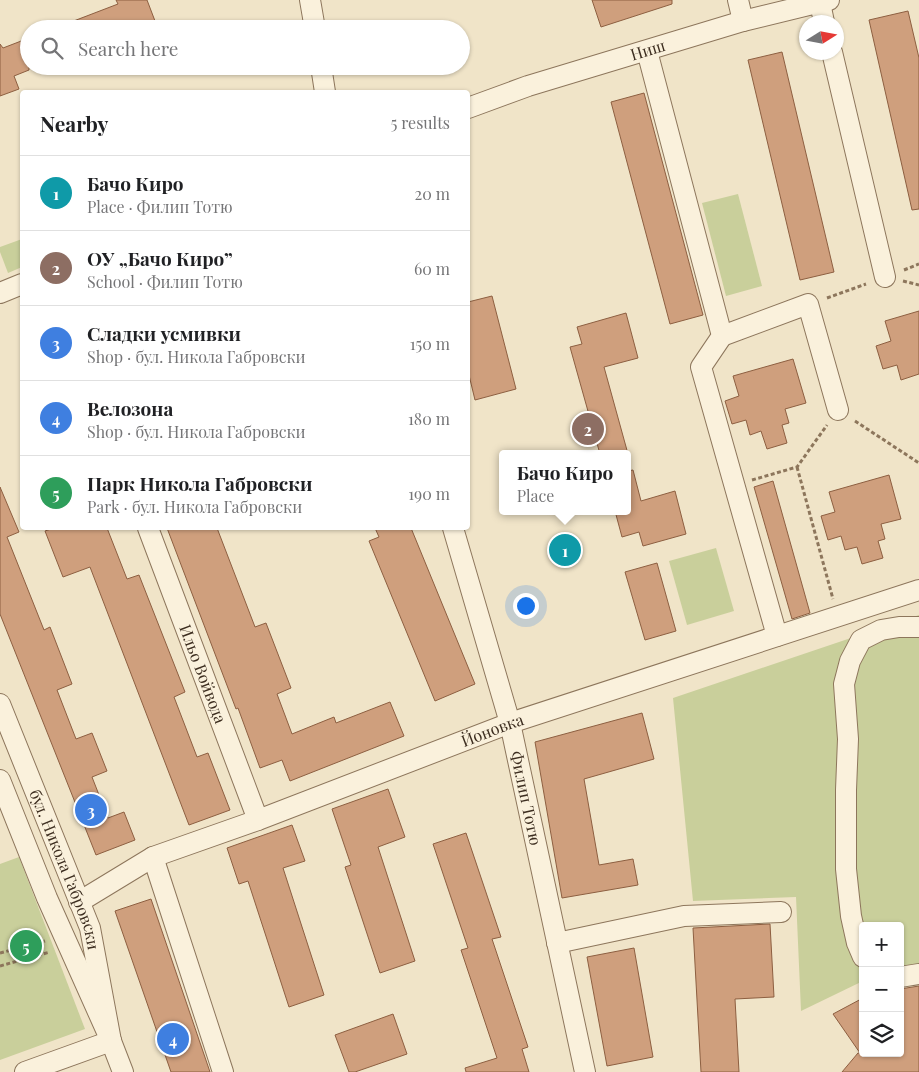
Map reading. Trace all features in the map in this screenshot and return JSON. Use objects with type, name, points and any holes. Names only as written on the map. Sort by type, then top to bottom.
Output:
[{"type":"street","points":[[310,0],[313,20]]},
{"type":"street","points":[[738,0],[743,21]]},
{"type":"street","points":[[824,1],[824,15]]},
{"type":"street","name":"Ниш","points":[[470,107],[528,86],[743,21],[824,1]]},
{"type":"street","points":[[647,51],[722,336]]},
{"type":"street","points":[[834,60],[885,277]]},
{"type":"street","points":[[322,75],[325,90]]},
{"type":"street","points":[[0,293],[20,285]]},
{"type":"street","points":[[776,636],[701,367],[722,336],[808,304],[838,410]]},
{"type":"street","name":"Ильо Войвода","points":[[149,530],[258,820]]},
{"type":"street","name":"Филип Тотю","points":[[454,530],[510,723],[585,1072]]},
{"type":"street","name":"Йоновка","points":[[79,902],[153,857],[258,820],[510,723],[919,590]]},
{"type":"street","points":[[859,949],[856,943],[851,916],[846,869],[845,810],[848,738],[844,684],[850,661],[861,640],[881,630],[899,627],[919,627]]},
{"type":"street","name":"бул. Никола Габровски","points":[[0,704],[90,928],[111,1041]]},
{"type":"street","name":"бул. Никола Габровски","points":[[0,780],[47,898],[123,1072]]},
{"type":"street","points":[[153,857],[223,1072]]},
{"type":"street","points":[[557,944],[684,916],[781,912]]},
{"type":"street","points":[[904,976],[919,974]]},
{"type":"street","points":[[25,1072],[111,1041]]},
{"type":"path","points":[[808,304],[885,277],[919,285]]},
{"type":"path","points":[[734,485],[797,467],[838,410],[919,463]]},
{"type":"path","points":[[797,467],[838,616]]},
{"type":"path","points":[[0,966],[69,947]]},
{"type":"green space","points":[[738,194],[762,286],[726,296],[702,203]]},
{"type":"green space","points":[[20,240],[20,268],[8,273],[0,247]]},
{"type":"green space","points":[[716,548],[734,611],[687,625],[669,561]]},
{"type":"green space","points":[[919,615],[919,966],[904,969],[904,922],[859,922],[859,983],[801,1011],[796,897],[693,901],[673,698]]},
{"type":"green space","points":[[19,857],[85,1029],[0,1060],[0,864]]},
{"type":"building","points":[[116,0],[147,0],[155,20],[76,20],[118,4]]},
{"type":"building","points":[[592,0],[672,0],[672,4],[601,27]]},
{"type":"building","points":[[908,11],[919,58],[919,209],[912,210],[869,20]]},
{"type":"building","points":[[20,41],[20,74],[14,76],[19,89],[0,96],[0,44],[3,48]]},
{"type":"building","points":[[782,52],[834,272],[800,280],[748,60]]},
{"type":"building","points":[[644,93],[703,315],[670,324],[611,102]]},
{"type":"building","points":[[492,296],[516,389],[475,400],[470,379],[470,302]]},
{"type":"building","points":[[919,311],[919,374],[901,380],[897,365],[883,369],[876,346],[891,341],[885,321]]},
{"type":"building","points":[[626,313],[638,358],[604,367],[627,450],[599,450],[570,347],[582,344],[577,327]]},
{"type":"building","points":[[793,359],[806,403],[785,409],[789,423],[782,425],[787,443],[767,449],[761,431],[750,435],[746,420],[732,424],[725,401],[739,396],[733,376]]},
{"type":"building","points":[[631,470],[633,470],[641,501],[675,491],[686,534],[643,546],[639,532],[622,537],[616,515],[631,515]]},
{"type":"building","points":[[889,475],[901,519],[881,524],[885,539],[878,541],[883,558],[862,564],[857,547],[845,550],[841,536],[828,540],[821,516],[835,512],[829,492]]},
{"type":"building","points":[[773,481],[810,613],[792,619],[754,487]]},
{"type":"building","points":[[0,487],[19,532],[7,537],[44,630],[50,627],[72,684],[57,690],[76,739],[92,733],[107,771],[92,777],[108,818],[124,812],[135,840],[96,855],[0,614]]},
{"type":"building","points":[[108,530],[127,579],[139,575],[185,692],[174,697],[197,757],[208,753],[230,810],[189,825],[90,567],[63,577],[45,531]]},
{"type":"building","points":[[168,530],[218,530],[255,627],[266,623],[291,688],[277,694],[292,734],[334,717],[336,723],[390,702],[404,736],[290,781],[282,760],[260,768],[238,708],[236,709]]},
{"type":"building","points":[[376,530],[412,530],[475,684],[435,701],[369,541],[379,537]]},
{"type":"building","points":[[657,563],[676,631],[645,640],[625,572]]},
{"type":"building","points":[[642,713],[654,759],[584,779],[599,865],[633,859],[638,885],[562,898],[535,742]]},
{"type":"building","points":[[388,789],[405,837],[378,847],[415,961],[380,973],[345,867],[351,865],[332,809]]},
{"type":"building","points":[[292,825],[305,861],[283,868],[324,995],[289,1007],[248,881],[239,884],[227,848]]},
{"type":"building","points":[[466,833],[501,937],[492,939],[528,1047],[522,1049],[529,1072],[466,1072],[465,1068],[497,1058],[461,950],[468,948],[433,844]]},
{"type":"building","points":[[151,899],[210,1072],[171,1072],[115,911]]},
{"type":"building","points":[[770,924],[774,997],[735,999],[739,1072],[701,1072],[693,928]]},
{"type":"building","points":[[634,948],[653,1057],[607,1066],[587,957]]},
{"type":"building","points":[[919,986],[919,1072],[842,1072],[858,1053],[859,1057],[904,1057],[904,988]]},
{"type":"building","points":[[859,1000],[859,1052],[833,1014]]},
{"type":"building","points":[[393,1014],[407,1054],[355,1072],[349,1072],[335,1035]]},
{"type":"place","name":"ОУ „Бачо Киро”","points":[[588,429]]},
{"type":"place","name":"Бачо Киро","points":[[565,550]]},
{"type":"place","name":"Сладки усмивки","points":[[91,810]]},
{"type":"place","name":"Парк Никола Габровски","points":[[26,946]]},
{"type":"place","name":"Велозона","points":[[173,1039]]}]
